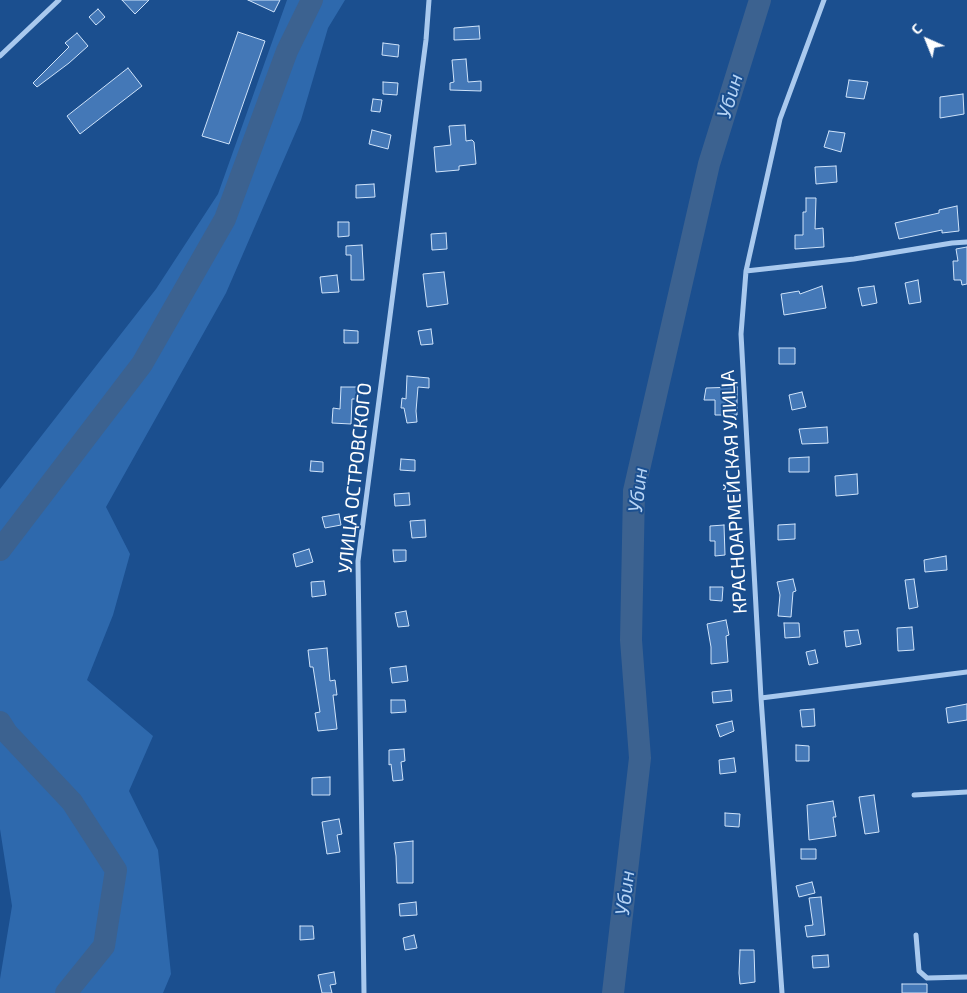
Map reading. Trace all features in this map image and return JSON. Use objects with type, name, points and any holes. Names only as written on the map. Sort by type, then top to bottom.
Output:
[{"type":"street","points":[[0,56],[59,0]]},
{"type":"street","name":"УЛИЦА ОСТРОВСКОГО","points":[[364,993],[358,561],[426,40],[429,0]]},
{"type":"street","name":"КРАСНОАРМЕЙСКАЯ УЛИЦА","points":[[782,993],[761,698],[741,334],[746,271],[780,119],[824,0]]},
{"type":"street","points":[[746,271],[854,259],[967,242]]},
{"type":"street","points":[[761,698],[967,672]]},
{"type":"street","points":[[914,795],[967,792]]},
{"type":"street","points":[[916,936],[919,971],[927,978],[967,977]]},
{"type":"shaded area","points":[[287,0],[345,0],[328,28],[301,120],[226,293],[106,507],[130,554],[113,615],[87,680],[153,736],[129,791],[158,850],[171,974],[163,993],[0,993],[0,979],[12,906],[0,829],[0,489],[156,289],[218,194]]},
{"type":"building","points":[[122,0],[149,0],[135,14]]},
{"type":"building","points":[[248,0],[280,0],[274,12]]},
{"type":"building","points":[[98,9],[105,17],[96,25],[89,17]]},
{"type":"building","points":[[479,26],[480,39],[454,40],[454,28]]},
{"type":"building","points":[[238,32],[265,41],[229,144],[202,136]]},
{"type":"building","points":[[77,33],[88,46],[37,87],[33,83],[69,47],[65,43]]},
{"type":"building","points":[[383,43],[399,45],[398,57],[382,55]]},
{"type":"building","points":[[466,59],[468,82],[481,81],[481,91],[450,90],[450,83],[454,82],[452,60]]},
{"type":"building","points":[[128,68],[142,86],[80,134],[67,116]]},
{"type":"building","points":[[849,80],[868,82],[864,99],[846,97]]},
{"type":"building","points":[[383,82],[398,83],[397,95],[383,94]]},
{"type":"building","points":[[963,94],[964,114],[940,118],[940,97]]},
{"type":"building","points":[[373,99],[382,100],[380,112],[371,111]]},
{"type":"building","points":[[465,125],[466,141],[472,140],[474,142],[476,164],[459,166],[459,170],[436,172],[434,147],[451,145],[449,126]]},
{"type":"building","points":[[372,130],[391,135],[388,149],[369,144]]},
{"type":"building","points":[[829,131],[845,133],[841,152],[824,147]]},
{"type":"building","points":[[836,166],[837,182],[816,184],[815,167]]},
{"type":"building","points":[[374,184],[375,197],[356,198],[356,185]]},
{"type":"building","points":[[806,198],[816,198],[815,229],[823,228],[824,247],[795,249],[795,235],[803,235],[803,212],[806,212]]},
{"type":"building","points":[[957,206],[959,231],[942,233],[942,230],[899,239],[895,223],[939,213],[939,210]]},
{"type":"building","points":[[338,222],[349,222],[349,236],[338,237]]},
{"type":"building","points":[[446,233],[447,249],[432,250],[431,234]]},
{"type":"building","points":[[362,245],[364,280],[351,280],[351,255],[346,255],[346,246]]},
{"type":"building","points":[[967,247],[967,284],[962,285],[961,280],[954,280],[953,261],[958,261],[956,249]]},
{"type":"building","points":[[444,272],[448,304],[427,307],[423,274]]},
{"type":"building","points":[[337,275],[339,292],[322,293],[320,277]]},
{"type":"building","points":[[918,280],[921,302],[909,304],[905,283]]},
{"type":"building","points":[[822,286],[826,308],[784,315],[781,294],[799,291],[800,294]]},
{"type":"building","points":[[874,286],[877,303],[862,306],[858,288]]},
{"type":"building","points":[[431,329],[433,344],[421,345],[418,331]]},
{"type":"building","points":[[344,330],[358,331],[358,343],[344,343]]},
{"type":"building","points":[[779,348],[795,348],[795,364],[779,364]]},
{"type":"building","points":[[407,376],[429,378],[429,388],[418,387],[417,422],[407,423],[404,408],[401,408],[402,398],[406,399]]},
{"type":"building","points":[[341,387],[357,387],[357,399],[352,399],[351,424],[332,423],[333,408],[340,409]]},
{"type":"building","points":[[737,387],[737,415],[715,415],[715,400],[704,400],[706,388]]},
{"type":"building","points":[[802,392],[806,407],[792,410],[789,395]]},
{"type":"building","points":[[827,427],[828,443],[802,444],[799,429]]},
{"type":"building","points":[[809,457],[809,472],[789,472],[789,458]]},
{"type":"building","points":[[401,459],[415,460],[415,471],[400,470]]},
{"type":"building","points":[[311,461],[323,462],[323,472],[310,471]]},
{"type":"building","points":[[857,474],[858,494],[836,496],[835,476]]},
{"type":"building","points":[[409,493],[410,505],[395,506],[394,494]]},
{"type":"building","points":[[339,514],[341,525],[325,528],[322,517]]},
{"type":"building","points":[[425,520],[426,537],[412,538],[410,521]]},
{"type":"building","points":[[795,524],[795,539],[778,540],[778,525]]},
{"type":"building","points":[[724,525],[725,555],[715,556],[715,541],[710,541],[710,526]]},
{"type":"building","points":[[309,549],[313,562],[296,567],[293,554]]},
{"type":"building","points":[[393,550],[406,550],[406,561],[394,562]]},
{"type":"building","points":[[946,556],[947,570],[925,572],[924,560]]},
{"type":"building","points":[[793,579],[796,591],[793,592],[791,617],[778,616],[780,595],[777,582]]},
{"type":"building","points":[[914,579],[918,607],[909,609],[905,580]]},
{"type":"building","points":[[324,581],[326,595],[312,597],[311,582]]},
{"type":"building","points":[[710,587],[723,587],[722,601],[710,600]]},
{"type":"building","points":[[406,611],[409,626],[398,627],[395,613]]},
{"type":"building","points":[[726,620],[729,635],[726,636],[728,662],[711,664],[711,647],[707,624]]},
{"type":"building","points":[[784,623],[799,623],[800,637],[785,638]]},
{"type":"building","points":[[912,627],[914,650],[898,651],[897,628]]},
{"type":"building","points":[[858,630],[861,644],[846,647],[844,631]]},
{"type":"building","points":[[327,648],[330,681],[335,680],[337,695],[333,695],[337,729],[318,731],[315,713],[320,712],[313,667],[310,667],[308,650]]},
{"type":"building","points":[[815,650],[818,663],[809,665],[806,652]]},
{"type":"building","points":[[406,666],[408,681],[392,683],[390,668]]},
{"type":"building","points":[[731,690],[732,701],[713,703],[712,692]]},
{"type":"building","points":[[391,700],[405,700],[406,712],[391,713]]},
{"type":"building","points":[[967,704],[967,720],[948,723],[946,708]]},
{"type":"building","points":[[814,709],[815,726],[802,727],[800,710]]},
{"type":"building","points":[[732,721],[734,731],[720,737],[716,725]]},
{"type":"building","points":[[796,745],[809,746],[809,761],[796,761]]},
{"type":"building","points":[[404,749],[405,761],[401,762],[403,780],[393,781],[391,764],[389,765],[389,750]]},
{"type":"building","points":[[734,758],[736,772],[720,774],[719,760]]},
{"type":"building","points":[[330,777],[330,795],[312,795],[312,778]]},
{"type":"building","points":[[874,795],[879,832],[865,834],[859,797]]},
{"type":"building","points":[[833,801],[836,817],[833,817],[836,836],[809,840],[807,805]]},
{"type":"building","points":[[725,813],[740,814],[739,827],[725,826]]},
{"type":"building","points":[[339,819],[342,834],[337,835],[340,852],[327,854],[322,822]]},
{"type":"building","points":[[413,841],[413,883],[397,883],[394,843]]},
{"type":"building","points":[[801,849],[816,849],[816,859],[801,859]]},
{"type":"building","points":[[812,882],[815,893],[799,897],[796,886]]},
{"type":"building","points":[[821,897],[825,935],[807,937],[805,926],[813,925],[809,898]]},
{"type":"building","points":[[416,902],[417,915],[400,916],[399,904]]},
{"type":"building","points":[[300,926],[313,926],[314,939],[300,940]]},
{"type":"building","points":[[414,935],[417,948],[405,950],[403,938]]},
{"type":"building","points":[[740,950],[754,950],[755,982],[740,984]]},
{"type":"building","points":[[828,955],[829,967],[813,968],[812,956]]},
{"type":"building","points":[[334,972],[336,984],[330,985],[332,993],[322,993],[318,975]]},
{"type":"building","points":[[902,984],[927,984],[927,993],[902,993]]},
{"type":"waterway","points":[[0,550],[142,364],[225,219],[287,51],[312,0]]},
{"type":"waterway","name":"Убин","points":[[613,993],[640,758],[631,640],[634,491],[709,164],[760,0]]},
{"type":"waterway","points":[[0,722],[7,733],[72,802],[116,870],[104,946],[66,993]]}]
